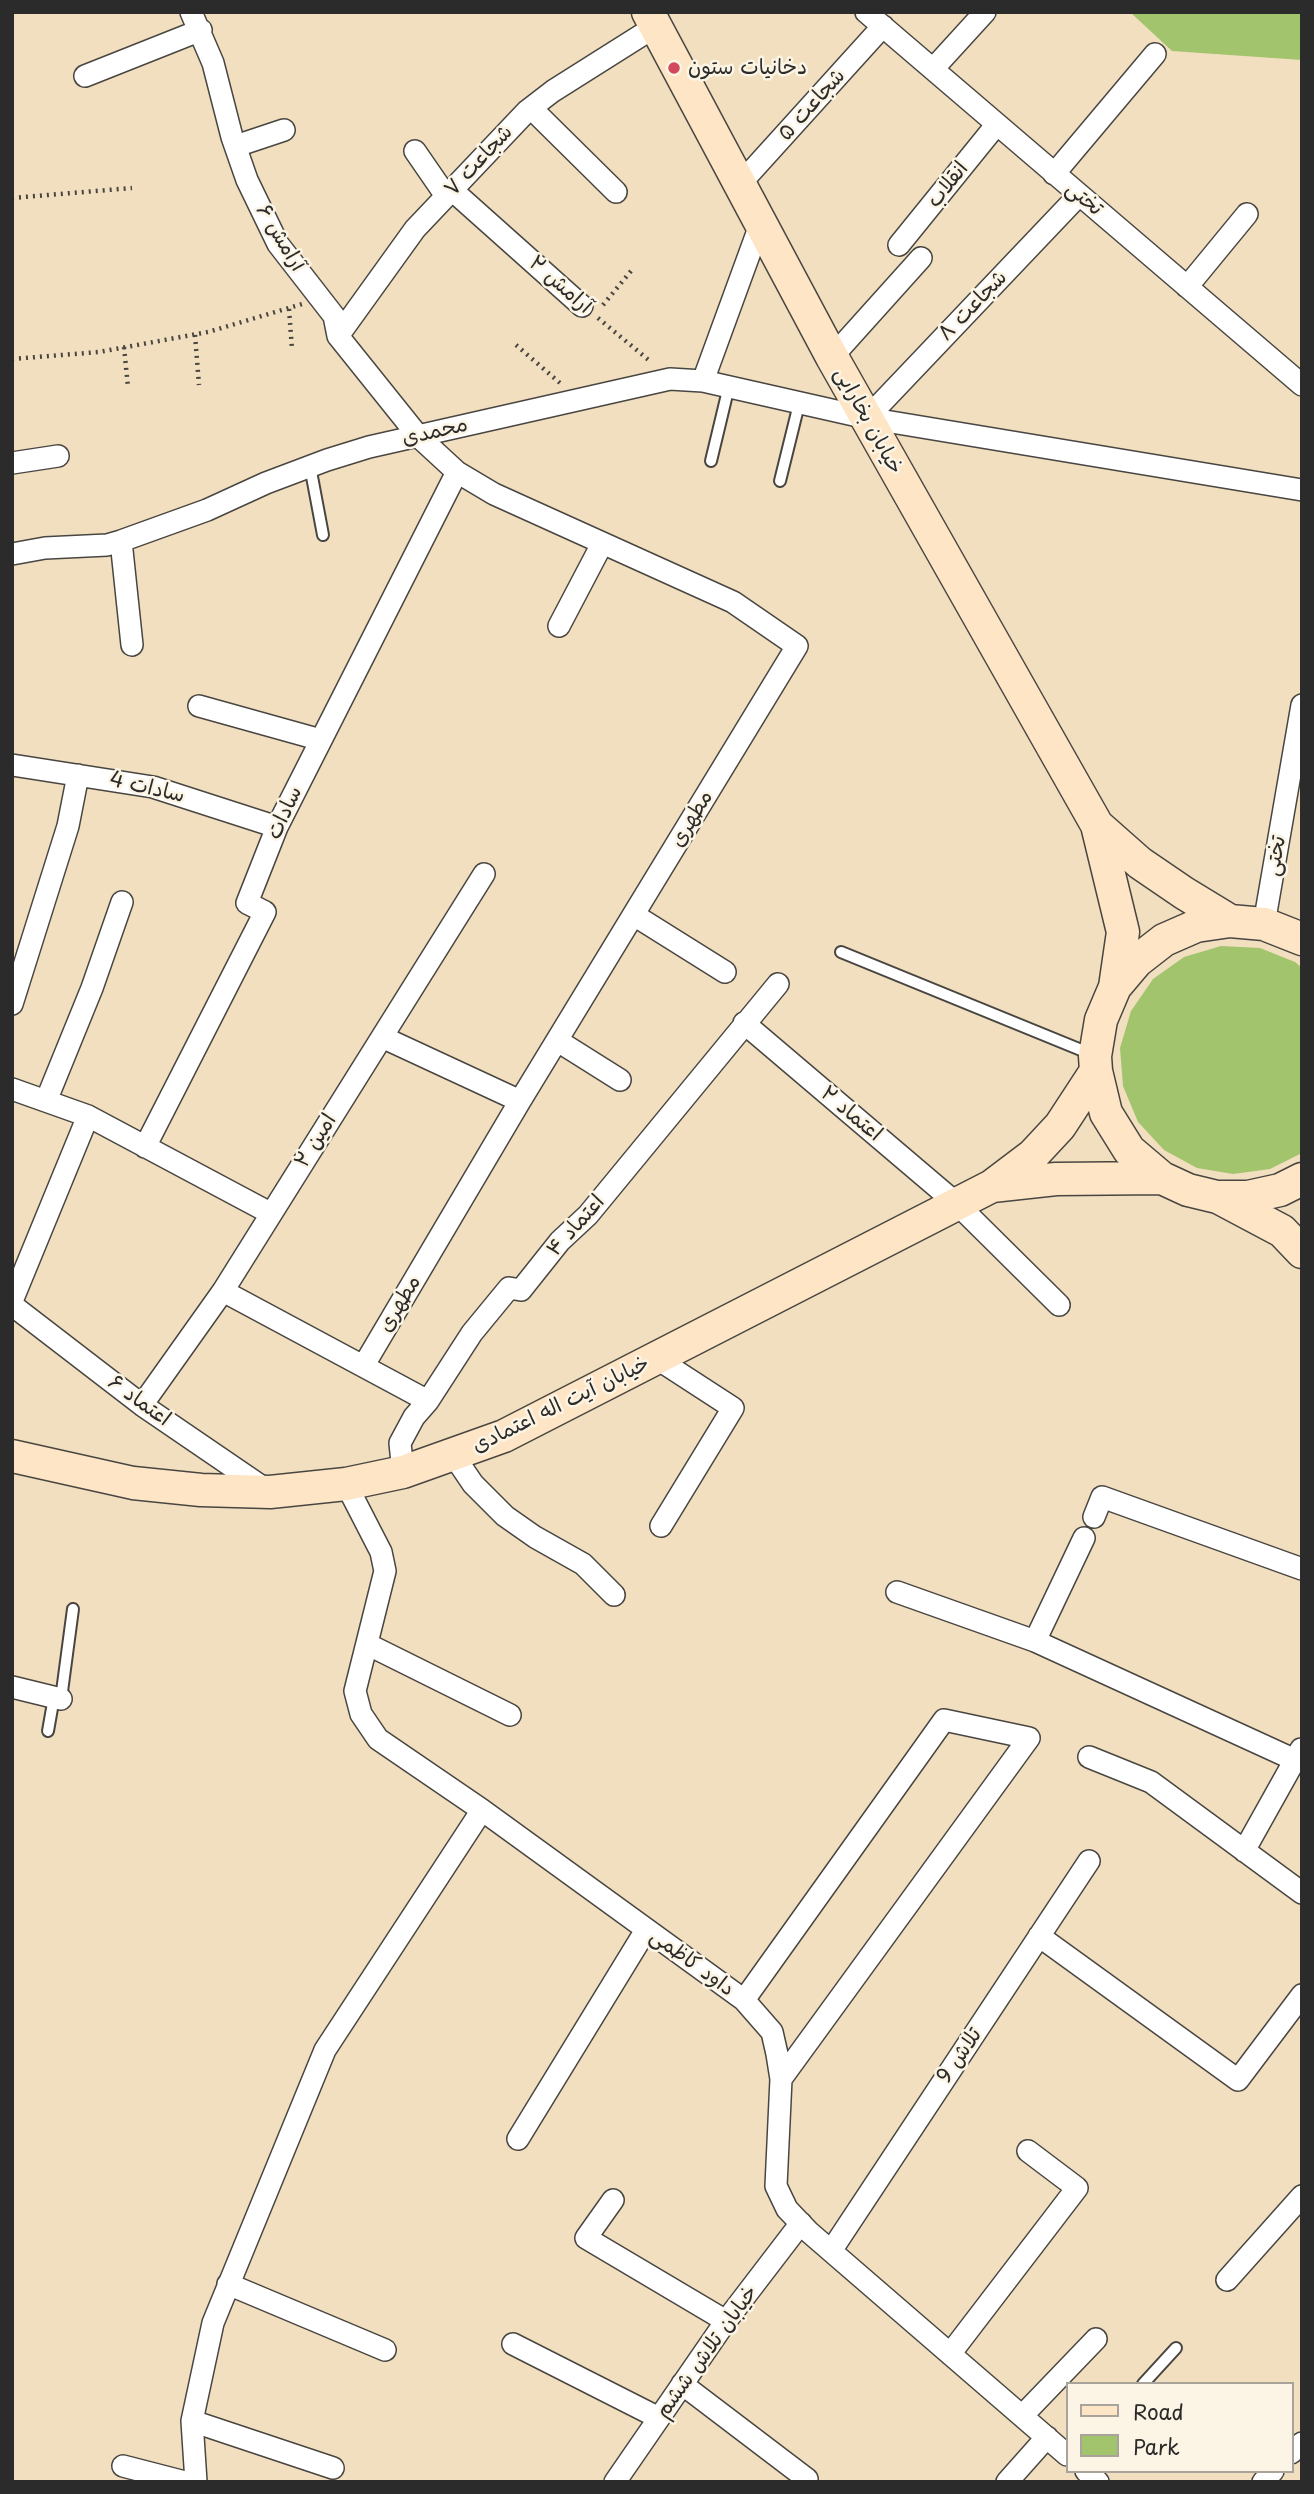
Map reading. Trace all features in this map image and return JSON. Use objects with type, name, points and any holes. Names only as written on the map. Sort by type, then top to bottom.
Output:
[{"type":"main road","name":"خیابان بخارایی","points":[[652,19],[832,357],[1097,825],[1123,932],[1115,987]]},
{"type":"main road","name":"خیابان بخارایی","points":[[1097,825],[1140,863],[1230,921]]},
{"type":"main road","points":[[1300,936],[1264,924],[1230,921],[1196,926],[1164,940],[1137,961],[1115,987],[1101,1020],[1095,1063],[1106,1113],[1129,1150],[1162,1178],[1188,1190],[1217,1197],[1248,1197],[1280,1190],[1302,1180]]},
{"type":"main road","points":[[992,1186],[1033,1155],[1060,1126],[1095,1063]]},
{"type":"main road","points":[[992,1186],[1056,1179],[1162,1178]]},
{"type":"main road","name":"خیابان آیت اله اعتمادی","points":[[12,1456],[133,1483],[201,1490],[270,1492],[346,1484],[403,1472],[504,1436],[992,1186]]},
{"type":"main road","points":[[1217,1197],[1282,1231],[1302,1251]]},
{"type":"street","name":"تختی","points":[[866,12],[1302,385]]},
{"type":"street","points":[[933,69],[985,12]]},
{"type":"street","name":"شجاعت ۷","points":[[338,336],[415,229],[499,139],[531,108],[652,19]]},
{"type":"street","points":[[85,76],[196,21]]},
{"type":"street","name":"آرامش ۶","points":[[196,21],[213,63],[247,180],[278,244],[334,316],[338,336],[419,437]]},
{"type":"street","name":"شجاعت ۵","points":[[740,184],[883,26]]},
{"type":"street","points":[[1054,174],[1155,54]]},
{"type":"street","points":[[531,108],[616,192]]},
{"type":"street","name":"انقلاب","points":[[899,245],[997,124]]},
{"type":"street","points":[[236,146],[284,130]]},
{"type":"street","name":"آرامش ۲","points":[[415,151],[449,193],[588,310]]},
{"type":"street","name":"شجاعت ۸","points":[[867,418],[1079,194]]},
{"type":"street","points":[[1187,287],[1247,214]]},
{"type":"street","points":[[703,381],[760,225]]},
{"type":"street","points":[[832,357],[921,258]]},
{"type":"street","name":"محمدی","points":[[12,554],[45,548],[107,545],[207,510],[310,466],[369,447],[670,379],[729,386],[867,418],[1302,489]]},
{"type":"street","name":"مطهری","points":[[364,1365],[520,1101],[797,646],[733,602],[494,494],[457,472],[419,437]]},
{"type":"street","points":[[12,463],[58,456]]},
{"type":"street","name":"سادات","points":[[145,1147],[265,912],[247,903],[277,827],[457,472]]},
{"type":"street","points":[[121,541],[132,645]]},
{"type":"street","points":[[559,626],[602,544]]},
{"type":"street","name":"تختی","points":[[1264,924],[1302,705]]},
{"type":"street","points":[[199,706],[321,740]]},
{"type":"street","name":"سادات 4","points":[[12,765],[153,787],[277,827]]},
{"type":"street","points":[[12,1004],[68,826],[78,775]]},
{"type":"street","name":"امین ۲","points":[[142,1405],[223,1291],[484,874]]},
{"type":"street","points":[[46,1101],[92,989],[122,902]]},
{"type":"street","points":[[634,915],[724,972]]},
{"type":"street","name":"اعتماد ۴","points":[[403,1472],[400,1443],[414,1417],[428,1401],[472,1333],[509,1288],[521,1290],[560,1241],[588,1215],[778,984]]},
{"type":"street","name":"اعتماد ۲","points":[[744,1023],[957,1204],[1059,1305]]},
{"type":"street","points":[[382,1037],[520,1101]]},
{"type":"street","points":[[558,1041],[620,1080]]},
{"type":"street","points":[[12,1089],[88,1116],[270,1213]]},
{"type":"street","points":[[12,1303],[88,1116]]},
{"type":"street","points":[[223,1291],[428,1401]]},
{"type":"street","name":"اعتماد ۶","points":[[12,1303],[142,1405],[270,1492]]},
{"type":"street","points":[[656,1359],[733,1408],[662,1526]]},
{"type":"street","points":[[454,1455],[473,1484],[505,1516],[535,1537],[583,1564],[614,1595]]},
{"type":"street","name":"داود کاظمی","points":[[346,1484],[381,1552],[385,1571],[355,1691],[361,1714],[378,1739],[482,1810],[744,2000],[772,2032],[781,2079],[776,2186],[787,2209],[831,2251],[1066,2454]]},
{"type":"street","points":[[1094,1517],[1102,1497],[1302,1569]]},
{"type":"street","points":[[1035,1641],[1084,1538]]},
{"type":"street","points":[[897,1592],[1035,1641],[1298,1754],[1244,1850]]},
{"type":"street","points":[[367,1644],[510,1715]]},
{"type":"street","points":[[12,1687],[57,1698]]},
{"type":"street","points":[[744,2000],[944,1720],[1029,1738],[781,2079]]},
{"type":"street","points":[[1089,1758],[1151,1782],[1302,1893]]},
{"type":"street","points":[[196,2482],[192,2421],[213,2323],[325,2050],[482,1810]]},
{"type":"street","name":"تلاش 9","points":[[831,2251],[1089,1861]]},
{"type":"street","points":[[518,2139],[646,1930]]},
{"type":"street","points":[[1039,1936],[1238,2080],[1302,1995]]},
{"type":"street","points":[[950,2354],[1077,2188],[1028,2151]]},
{"type":"street","points":[[1227,2280],[1302,2196]]},
{"type":"street","points":[[613,2200],[586,2238],[726,2321]]},
{"type":"street","name":"خیابان تلاش ششم","points":[[615,2482],[726,2321],[801,2223]]},
{"type":"street","points":[[229,2284],[385,2350]]},
{"type":"street","points":[[1022,2416],[1096,2339]]},
{"type":"street","points":[[513,2344],[659,2418]]},
{"type":"street","points":[[682,2385],[807,2479]]},
{"type":"street","points":[[192,2421],[333,2468]]},
{"type":"street","points":[[1007,2482],[1046,2437]]},
{"type":"street","points":[[123,2466],[185,2482]]},
{"type":"lane","points":[[711,461],[729,386]]},
{"type":"lane","points":[[780,481],[799,404]]},
{"type":"lane","points":[[310,466],[323,535]]},
{"type":"lane","points":[[841,952],[1095,1063]]},
{"type":"lane","points":[[48,1731],[57,1698],[73,1609]]},
{"type":"lane","points":[[1145,2382],[1176,2348]]},
{"type":"path","points":[[12,198],[132,188]]},
{"type":"path","points":[[588,310],[631,271]]},
{"type":"path","points":[[12,359],[99,352],[195,335],[320,299]]},
{"type":"path","points":[[289,309],[292,349]]},
{"type":"path","name":"آرامش ۲","points":[[588,310],[670,379]]},
{"type":"path","points":[[195,335],[199,385]]},
{"type":"path","points":[[516,345],[579,399]]},
{"type":"path","points":[[124,348],[128,387]]},
{"type":"green space","points":[[1130,12],[1302,12],[1302,60],[1172,51]]},
{"type":"green space","points":[[1221,946],[1260,948],[1295,962],[1302,968],[1302,1153],[1270,1169],[1233,1174],[1197,1168],[1164,1150],[1138,1122],[1123,1086],[1120,1048],[1131,1011],[1153,979],[1184,957]]},
{"type":"place","name":"دخانیات ستون","points":[[674,68]]}]
